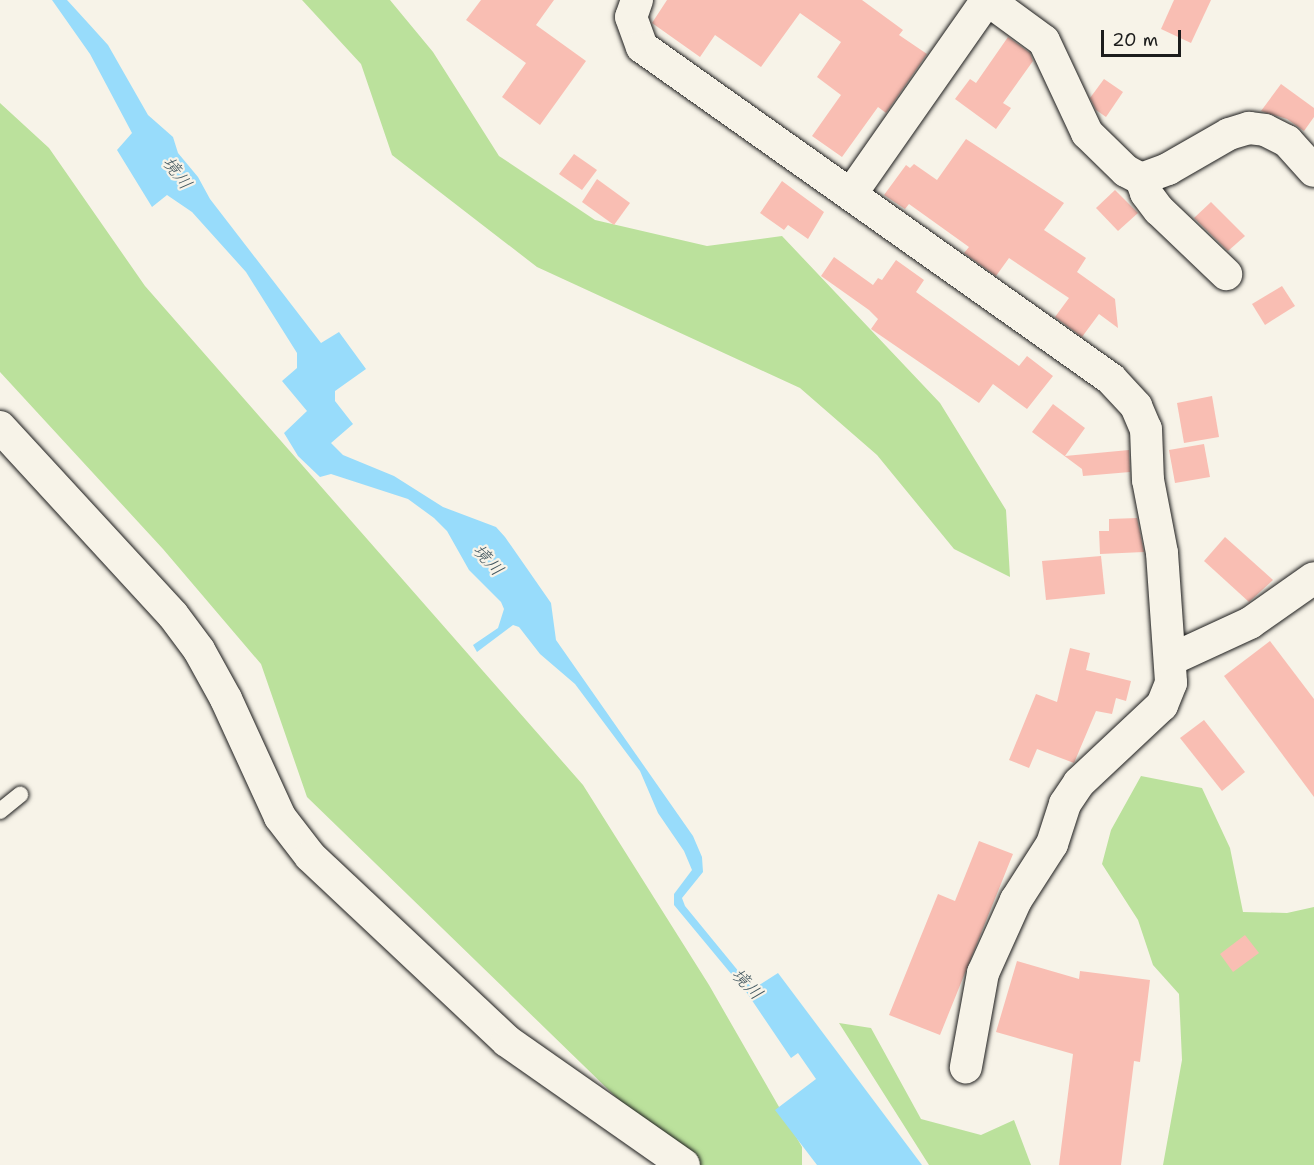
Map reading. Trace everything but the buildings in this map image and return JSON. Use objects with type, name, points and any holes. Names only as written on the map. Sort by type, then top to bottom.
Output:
[{"type":"street","points":[[637,0],[631,17],[642,47],[1111,379],[1136,406],[1146,429],[1148,480],[1162,553],[1172,659],[1171,683],[1162,705],[1079,783],[1065,804],[1052,844],[1016,900],[983,973],[966,1067]]},
{"type":"street","points":[[851,194],[982,2],[1044,41],[1087,133],[1126,171],[1142,179],[1146,193],[1159,210],[1226,274]]},
{"type":"street","points":[[1142,179],[1168,169],[1229,134],[1249,128],[1266,130],[1287,141],[1314,171]]},
{"type":"street","points":[[0,427],[173,615],[199,650],[226,699],[280,817],[310,856],[507,1041],[684,1165]]},
{"type":"street","points":[[1172,659],[1250,623],[1314,578]]},
{"type":"lane","points":[[0,810],[20,795]]},
{"type":"green space","points":[[302,0],[390,0],[433,52],[499,156],[595,220],[707,246],[782,236],[940,403],[1006,510],[1010,577],[954,549],[877,455],[800,388],[537,267],[392,155],[361,64]]},
{"type":"green space","points":[[0,103],[49,148],[145,286],[583,785],[709,985],[802,1147],[802,1165],[686,1165],[307,797],[261,664],[163,549],[0,372]]},
{"type":"green space","points":[[1141,776],[1202,788],[1230,848],[1243,912],[1287,913],[1314,907],[1314,1165],[1163,1165],[1182,1060],[1179,994],[1153,965],[1138,920],[1102,864],[1111,830]]},
{"type":"green space","points":[[839,1023],[871,1028],[921,1119],[981,1135],[1014,1120],[1031,1165],[929,1165]]},
{"type":"water","name":"境川","points":[[52,0],[67,0],[108,45],[148,115],[173,137],[178,153],[198,177],[210,199],[321,343],[339,332],[366,369],[335,391],[335,401],[353,424],[331,443],[343,455],[394,476],[443,507],[496,527],[505,537],[551,603],[556,640],[693,836],[702,857],[703,872],[682,898],[685,906],[753,989],[778,973],[922,1165],[817,1165],[775,1110],[816,1079],[798,1053],[791,1058],[747,993],[674,905],[674,894],[692,870],[684,851],[658,813],[640,771],[575,684],[540,654],[519,627],[513,625],[477,652],[473,645],[498,628],[504,609],[501,602],[469,570],[447,531],[434,518],[408,499],[331,474],[320,477],[298,456],[284,433],[307,411],[282,381],[297,368],[297,353],[246,272],[192,212],[167,195],[152,207],[117,150],[132,133],[90,54]]}]
